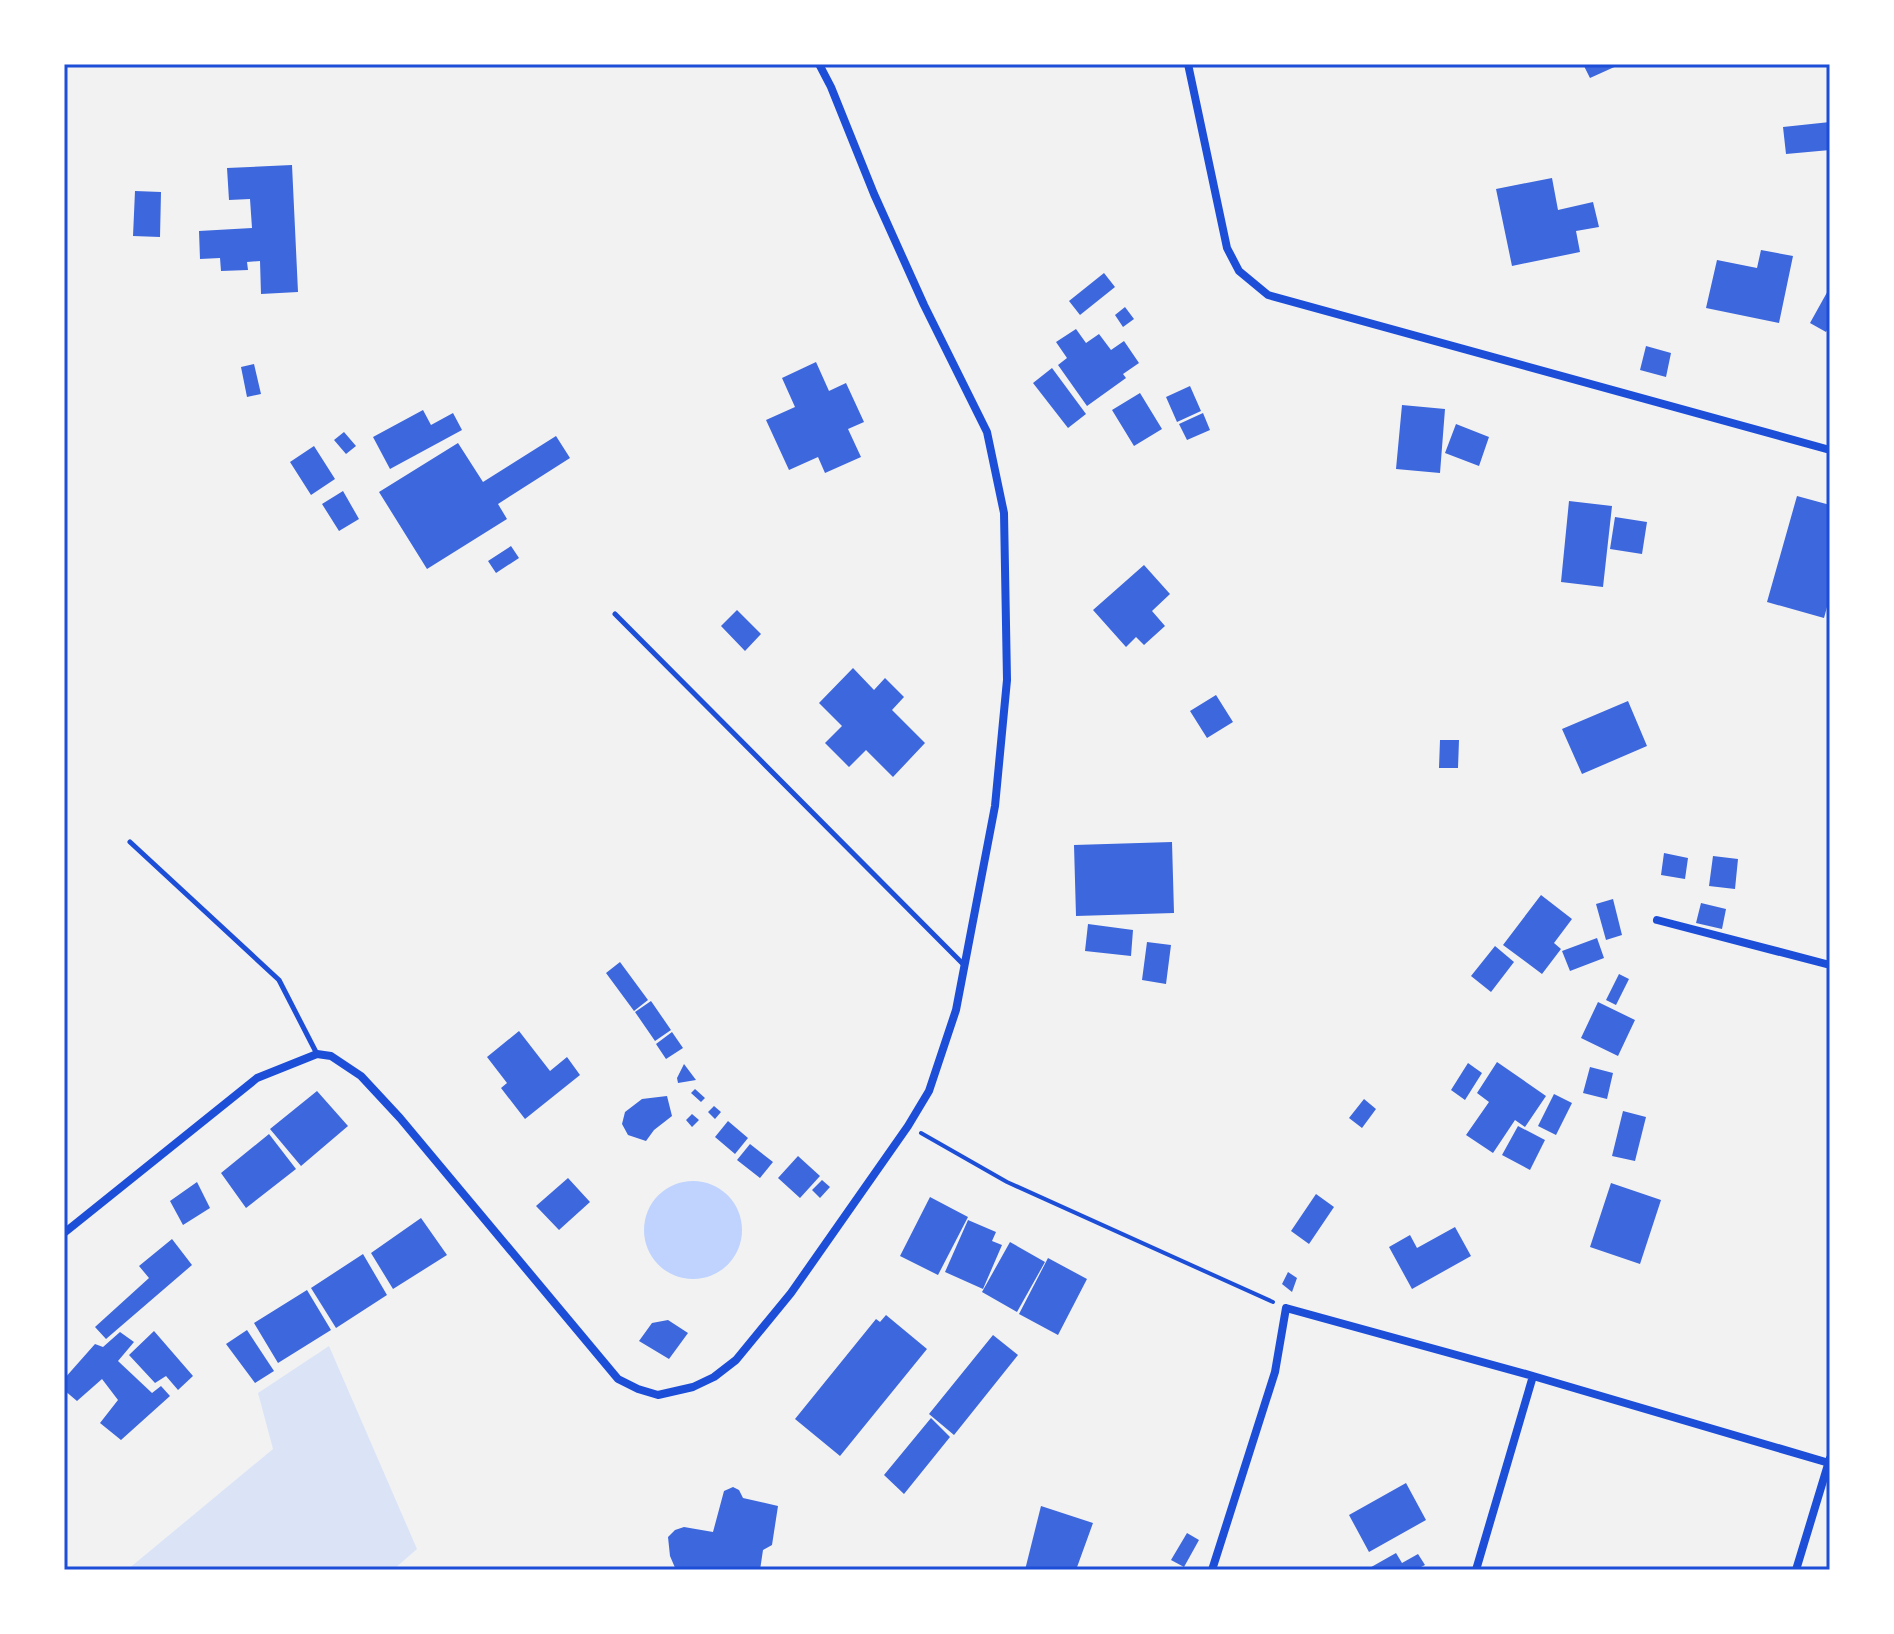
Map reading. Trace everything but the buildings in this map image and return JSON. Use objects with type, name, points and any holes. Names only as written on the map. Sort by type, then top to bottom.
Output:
[{"type":"street","points":[[64,1233],[257,1078],[317,1054],[343,1062],[361,1076],[400,1118],[618,1379],[658,1395],[693,1387],[714,1377],[736,1360],[791,1293],[908,1126],[929,1091],[956,1010],[995,806],[1007,680],[1004,513],[987,432],[918,291],[819,64]]},
{"type":"street","points":[[1188,64],[1227,248],[1239,271],[1268,295],[1830,450]]},
{"type":"street","points":[[1657,920],[1830,965]]},
{"type":"street","points":[[1212,1570],[1275,1372],[1286,1308],[1829,1461],[1796,1570]]},
{"type":"street","points":[[1476,1570],[1533,1376]]},
{"type":"lane","points":[[615,614],[964,965]]},
{"type":"lane","points":[[130,842],[279,980],[317,1054]]},
{"type":"path","points":[[908,1126],[1007,1182],[1286,1308]]},
{"type":"shaded area","points":[[329,1346],[417,1549],[393,1570],[127,1570],[273,1449],[258,1393]]},
{"type":"water","points":[[693,1181],[712,1185],[728,1195],[738,1211],[742,1230],[738,1249],[728,1265],[712,1275],[693,1279],[674,1275],[658,1265],[648,1249],[644,1230],[648,1211],[658,1195],[674,1185]]}]
